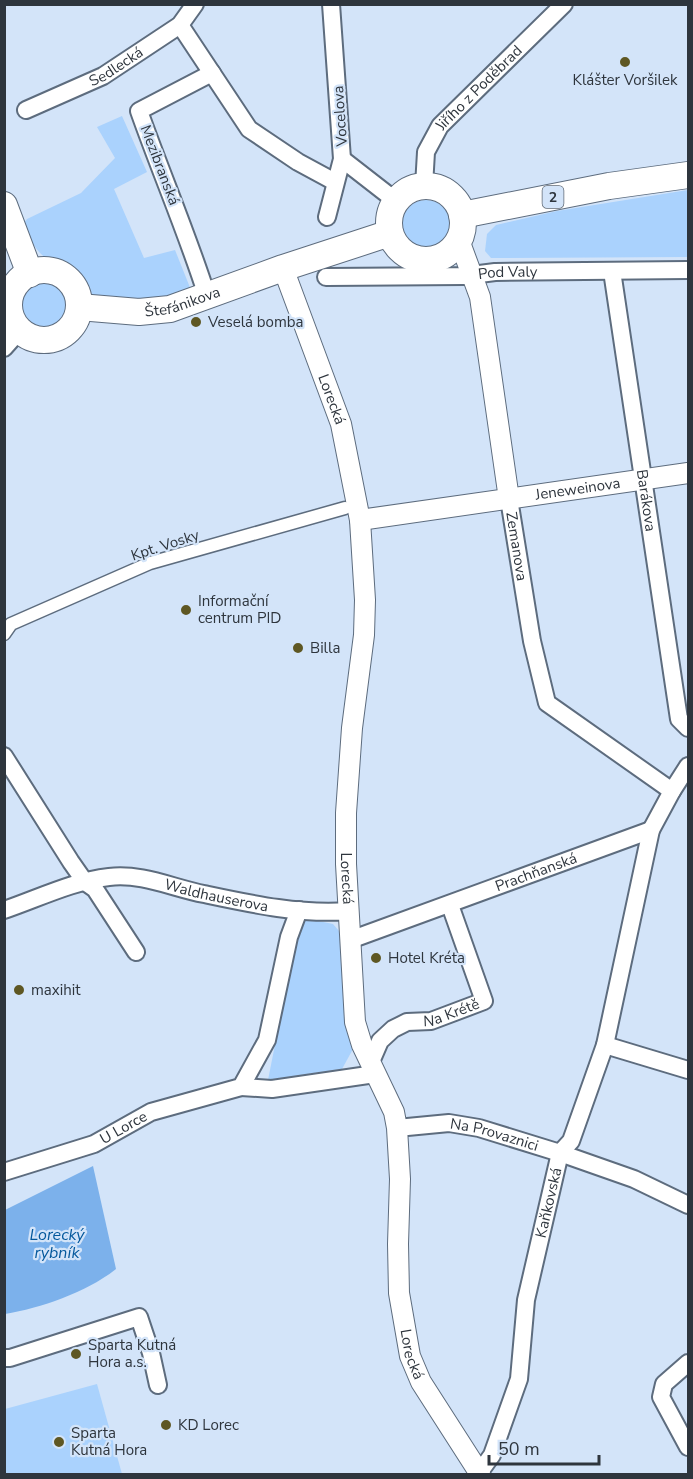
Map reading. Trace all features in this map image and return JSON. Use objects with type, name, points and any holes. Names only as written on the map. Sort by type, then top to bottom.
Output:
[{"type":"main road","name":"2","points":[[462,215],[609,186],[688,175]]},
{"type":"main road","points":[[424,186],[437,188],[449,194],[458,203],[462,215],[462,232],[459,240],[444,256],[433,260],[411,258],[394,243],[390,233],[389,216],[396,201],[404,193],[424,186]]},
{"type":"main road","points":[[4,205],[30,274]]},
{"type":"main road","name":"Štefánikova","points":[[79,307],[139,312],[160,311],[390,233]]},
{"type":"main road","points":[[48,270],[64,277],[76,291],[79,307],[72,327],[61,337],[47,340],[12,339],[11,295],[21,279],[30,274],[48,270]]},
{"type":"street","name":"Sedlecká","points":[[26,110],[103,76],[180,25],[195,4]]},
{"type":"street","name":"Vocelova","points":[[331,4],[342,159],[396,201]]},
{"type":"street","name":"Jiřího z Poděbrad","points":[[424,186],[426,152],[440,126],[564,4]]},
{"type":"street","points":[[180,25],[249,129],[298,162],[335,182]]},
{"type":"street","name":"Mezibranská","points":[[207,296],[171,191],[153,150],[140,111],[212,73]]},
{"type":"street","points":[[327,217],[342,159]]},
{"type":"street","name":"Zemanova","points":[[459,240],[480,297],[532,641],[547,703],[672,791]]},
{"type":"street","name":"Lorecká","points":[[283,268],[341,424],[360,520],[365,600],[364,635],[352,728],[346,813],[349,911],[355,1022],[373,1069],[394,1112],[398,1128],[399,1293],[410,1356],[421,1382],[479,1474]]},
{"type":"street","name":"Pod Valy","points":[[326,277],[688,270]]},
{"type":"street","name":"Barákova","points":[[612,271],[679,719],[688,728]]},
{"type":"street","name":"Jeneweinova","points":[[360,520],[688,473]]},
{"type":"street","name":"Kpt. Vosky","points":[[4,634],[12,624],[150,563],[345,508]]},
{"type":"street","points":[[4,756],[71,862],[86,882],[95,889],[136,952]]},
{"type":"street","points":[[651,830],[688,766]]},
{"type":"street","name":"Prachňanská","points":[[351,940],[651,830]]},
{"type":"street","name":"Kaňkovská","points":[[479,1474],[492,1455],[519,1379],[526,1300],[560,1153],[571,1141],[605,1045],[651,830]]},
{"type":"street","name":"Waldhauserova","points":[[4,910],[86,882],[110,877],[128,877],[203,894],[299,910],[349,911]]},
{"type":"street","name":"Na Krétě","points":[[373,1069],[381,1041],[393,1029],[407,1022],[431,1022],[484,1002],[450,905]]},
{"type":"street","points":[[241,1087],[267,1040],[289,936],[299,910]]},
{"type":"street","points":[[605,1045],[688,1070]]},
{"type":"street","name":"U Lorce","points":[[4,1172],[94,1144],[151,1112],[241,1087],[272,1089],[373,1069]]},
{"type":"street","name":"Na Provaznici","points":[[398,1128],[449,1123],[479,1128],[634,1179],[688,1205]]},
{"type":"street","points":[[4,1358],[140,1317],[158,1385]]},
{"type":"street","points":[[688,1363],[664,1384],[661,1397],[688,1447]]},
{"type":"shaded area","points":[[122,116],[147,172],[114,189],[144,258],[175,250],[191,290],[152,305],[95,296],[71,271],[48,260],[39,252],[24,223],[27,219],[81,193],[115,158],[97,127]]},
{"type":"shaded area","points":[[688,190],[688,257],[491,258],[485,251],[487,234],[496,225],[557,211]]},
{"type":"shaded area","points":[[426,200],[443,207],[450,224],[443,241],[426,248],[409,241],[402,224],[409,207]]},
{"type":"shaded area","points":[[45,283],[61,290],[68,306],[61,322],[45,329],[29,322],[22,306],[29,290]]},
{"type":"shaded area","points":[[300,919],[333,924],[339,931],[353,1049],[342,1069],[268,1080]]},
{"type":"shaded area","name":"Sparta Kutná Hora","points":[[97,1384],[122,1474],[5,1474],[5,1409]]},
{"type":"water","name":"Lorecký rybník","points":[[93,1166],[116,1269],[78,1292],[33,1308],[5,1314],[5,1210]]},
{"type":"place","name":"Klášter Voršilek","points":[[625,62]]},
{"type":"place","name":"Veselá bomba","points":[[196,322]]},
{"type":"place","name":"Informační centrum PID","points":[[186,610]]},
{"type":"place","name":"Billa","points":[[298,648]]},
{"type":"place","name":"Hotel Kréta","points":[[376,958]]},
{"type":"place","name":"maxihit","points":[[19,990]]},
{"type":"place","name":"Sparta Kutná Hora a.s.","points":[[76,1354]]},
{"type":"place","name":"KD Lorec","points":[[166,1425]]},
{"type":"place","name":"Sparta Kutná Hora","points":[[59,1442]]}]
